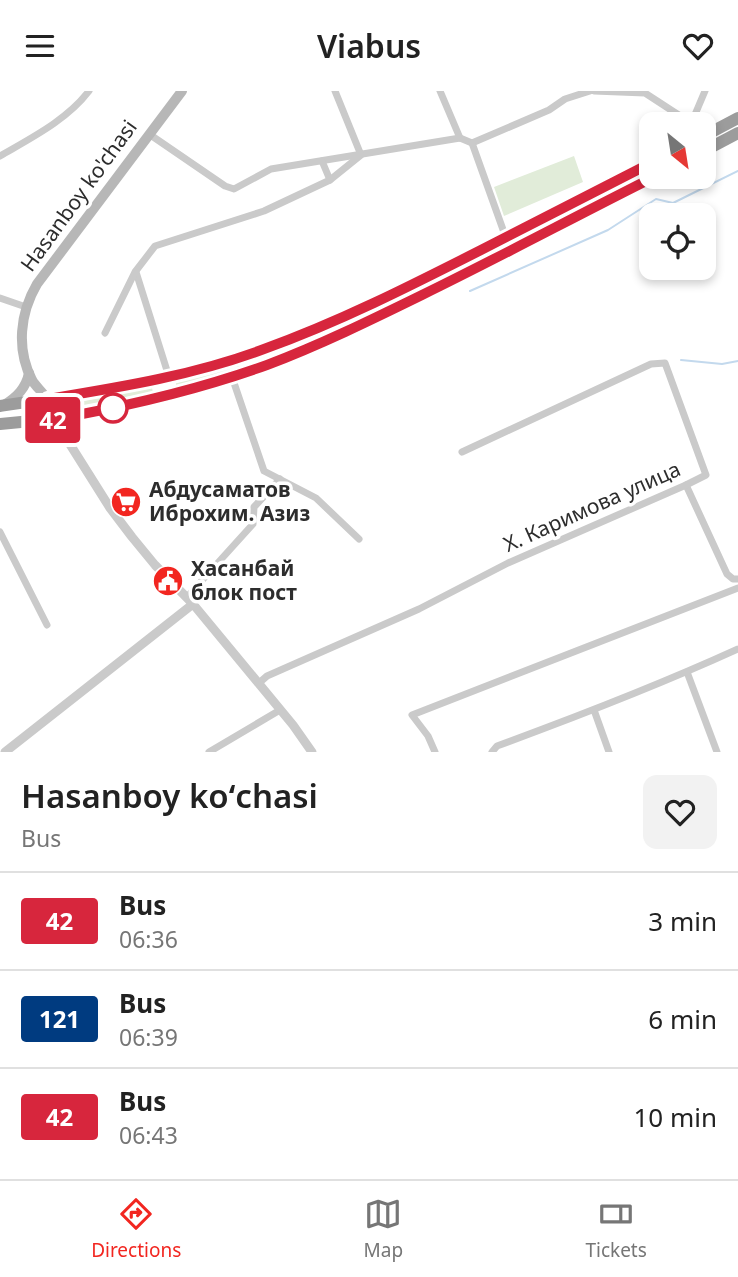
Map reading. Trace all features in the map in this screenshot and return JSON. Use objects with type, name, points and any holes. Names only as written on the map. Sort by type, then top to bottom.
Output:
[{"type":"highway","points":[[716,130],[738,118]]},
{"type":"highway","points":[[716,145],[738,133]]},
{"type":"highway","points":[[0,406],[122,387],[165,377],[228,361],[304,334],[393,295],[639,169]]},
{"type":"highway","points":[[0,424],[52,419],[113,408],[232,377],[268,364],[399,306],[639,185]]},
{"type":"highway","points":[[165,377],[166,394]]},
{"type":"main road","name":"Hasanboy ko'chasi","points":[[48,399],[29,373],[22,342],[26,307],[37,284],[182,91]]},
{"type":"main road","points":[[0,406],[20,393],[29,373]]},
{"type":"main road","points":[[48,399],[52,419]]},
{"type":"street","points":[[0,156],[42,131],[76,106],[89,91]]},
{"type":"street","points":[[335,91],[361,155]]},
{"type":"street","points":[[440,91],[460,138]]},
{"type":"street","points":[[149,134],[230,189],[234,189],[271,169],[460,138],[472,143],[549,110],[565,99],[592,91],[645,93],[673,112]]},
{"type":"street","points":[[696,112],[705,91]]},
{"type":"street","points":[[472,143],[506,238]]},
{"type":"street","points":[[105,333],[135,272],[155,246],[264,211],[330,180],[361,155]]},
{"type":"street","points":[[321,161],[330,180]]},
{"type":"street","points":[[135,272],[165,377]]},
{"type":"street","points":[[0,298],[26,307]]},
{"type":"street","name":"Х. Каримова улица","points":[[259,683],[267,675],[419,609],[508,563],[706,475],[665,363],[651,364],[462,452]]},
{"type":"street","points":[[232,377],[264,471],[316,498],[359,539]]},
{"type":"street","points":[[66,438],[77,415]]},
{"type":"street","points":[[52,419],[132,537],[190,600],[299,732],[312,752]]},
{"type":"street","points":[[5,752],[190,600],[253,524],[254,507],[280,479]]},
{"type":"street","points":[[435,752],[428,736],[412,715],[736,589],[736,579],[727,574],[687,485]]},
{"type":"street","points":[[0,532],[47,625]]},
{"type":"street","points":[[492,752],[498,746],[594,710],[738,649]]},
{"type":"street","points":[[687,672],[717,752]]},
{"type":"street","points":[[208,752],[281,710]]},
{"type":"street","points":[[594,710],[609,752]]},
{"type":"green space","points":[[574,156],[583,182],[504,216],[494,187]]},
{"type":"green space","points":[[639,173],[639,179],[484,260],[356,322],[280,354],[176,386],[176,383],[235,366]]},
{"type":"green space","points":[[152,388],[153,392],[62,409],[61,405]]},
{"type":"waterway","points":[[470,291],[608,230],[656,199],[673,203],[738,171]]},
{"type":"waterway","points":[[681,360],[722,364],[738,361]]},
{"type":"bus line","name":"42","points":[[639,169],[414,284],[309,332],[263,350],[194,370],[132,385],[48,399],[52,419],[66,438],[77,415],[232,377],[316,345],[484,264],[639,185]]},
{"type":"place","name":"Абдусаматов Иброхим. Азиз","points":[[126,502]]},
{"type":"place","name":"Хасанбай блок пост","points":[[168,581]]}]
